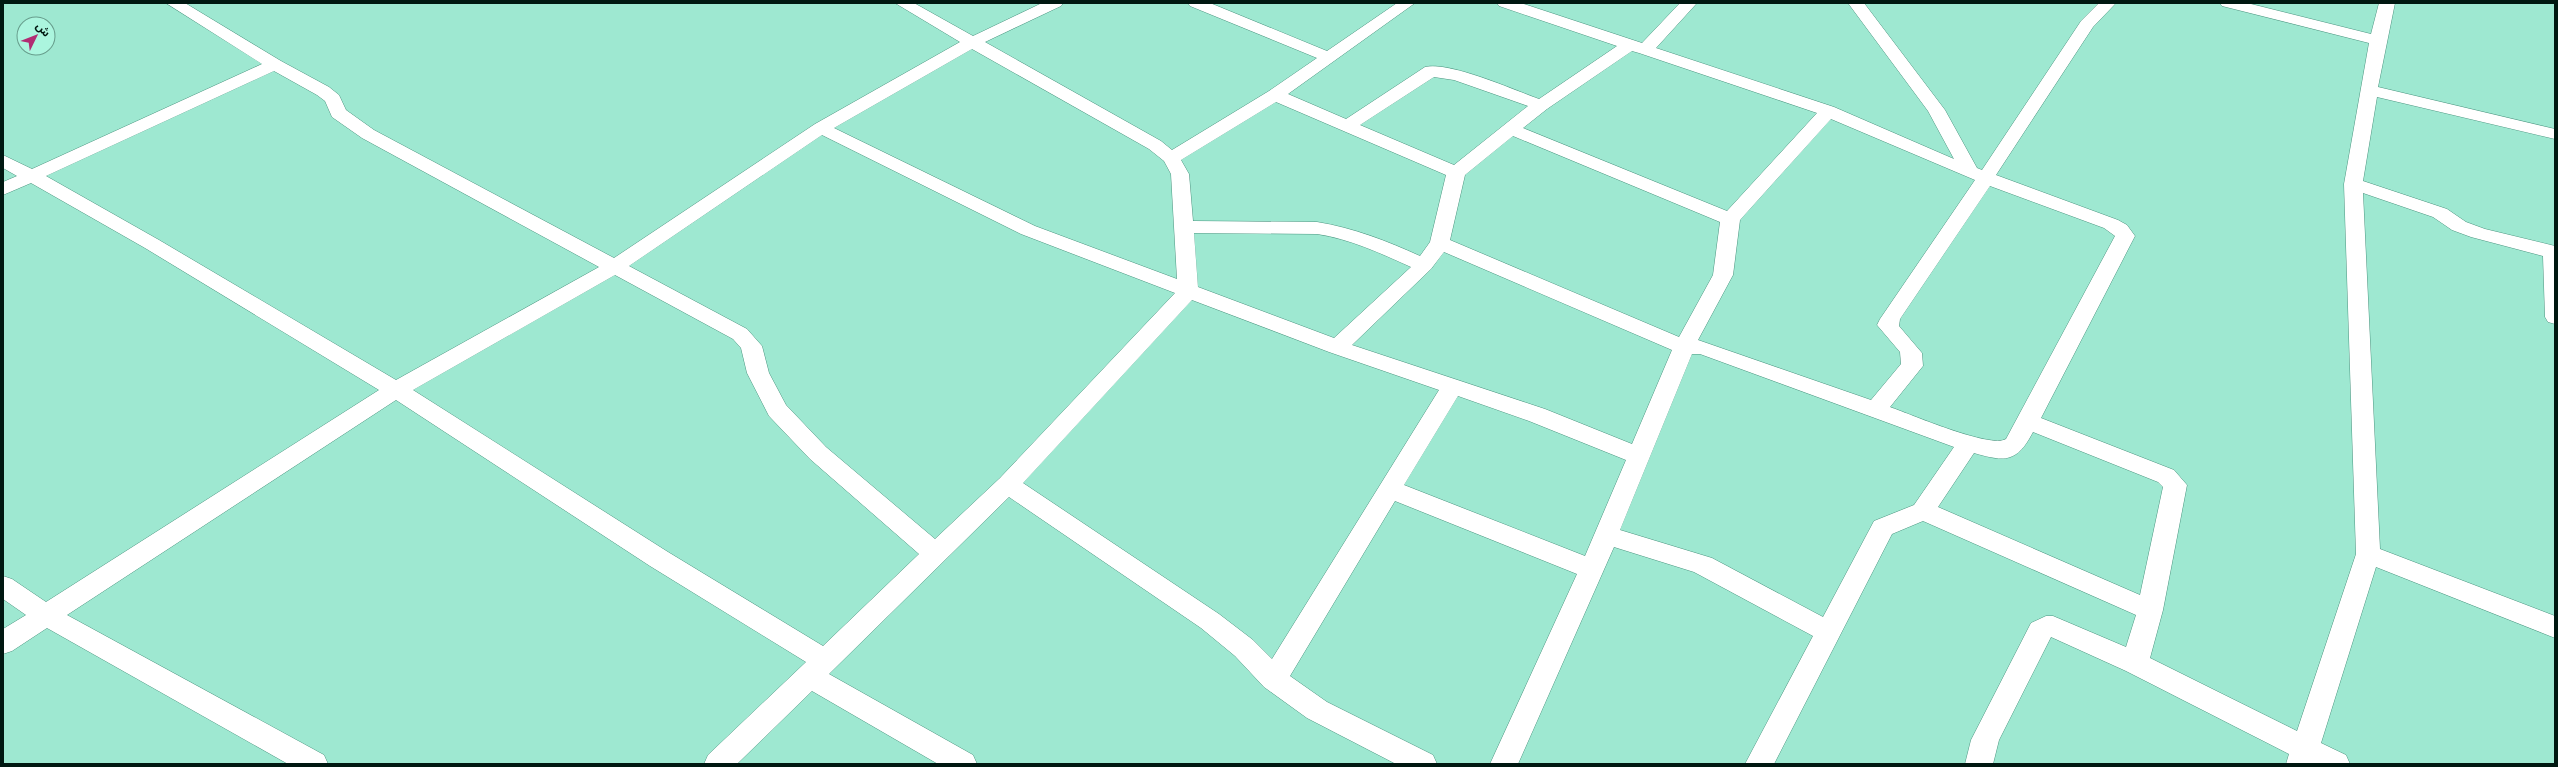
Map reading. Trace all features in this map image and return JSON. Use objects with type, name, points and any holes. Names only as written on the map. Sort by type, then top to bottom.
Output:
[{"type":"street","points":[[174,3],[275,65],[323,91],[333,99],[338,113],[368,134],[740,334],[752,346],[758,372],[777,410],[818,453],[937,555]]},
{"type":"street","points":[[718,764],[937,555],[1008,484],[1188,292],[1180,174],[1171,158],[1155,145],[974,41],[903,3]]},
{"type":"street","points":[[3,643],[394,391],[614,267],[821,128],[974,41],[1055,3]]},
{"type":"street","points":[[1196,3],[1330,58]]},
{"type":"street","points":[[1171,158],[1275,95],[1407,3]]},
{"type":"street","points":[[1440,243],[1684,347],[1702,347],[1876,409],[1968,444],[1999,451],[2009,451],[2015,445],[2124,236],[2120,229],[2111,224],[1978,175],[1828,111],[1505,3]]},
{"type":"street","points":[[1337,347],[1424,265],[1440,243],[1456,173],[1541,105],[1637,47],[1689,3]]},
{"type":"street","points":[[1856,3],[1874,31],[1912,77],[1947,126],[1978,175]]},
{"type":"street","points":[[1876,409],[1912,366],[1914,357],[1910,348],[1891,331],[1888,325],[1890,319],[1978,175],[2087,24],[2108,3]]},
{"type":"street","points":[[2228,3],[2378,40]]},
{"type":"street","points":[[2301,756],[2368,554],[2353,184],[2378,40],[2387,3]]},
{"type":"street","points":[[3,189],[275,65]]},
{"type":"street","points":[[1347,126],[1431,71],[1458,76],[1541,105]]},
{"type":"street","points":[[2369,90],[2555,134]]},
{"type":"street","points":[[1275,95],[1456,173]]},
{"type":"street","points":[[1504,764],[1592,569],[1684,347],[1723,275],[1730,219],[1828,111]]},
{"type":"street","points":[[821,128],[1028,230],[1106,258],[1188,292],[1337,347],[1574,429],[1639,456]]},
{"type":"street","points":[[1510,129],[1730,219]]},
{"type":"street","points":[[3,160],[152,244],[394,391],[444,419],[659,560],[818,669],[963,764]]},
{"type":"street","points":[[2353,184],[2440,213],[2459,226],[2478,233],[2554,253],[2555,318]]},
{"type":"street","points":[[1184,227],[1317,228],[1338,230],[1357,236],[1424,265]]},
{"type":"street","points":[[1274,679],[1452,387]]},
{"type":"street","points":[[2027,421],[2166,476],[2175,485],[2150,610],[2135,663]]},
{"type":"street","points":[[1759,764],[1883,528],[1923,511],[1968,444]]},
{"type":"street","points":[[1008,484],[1210,621],[1244,648],[1274,679],[1317,710],[1423,764]]},
{"type":"street","points":[[1390,489],[1592,569]]},
{"type":"street","points":[[1923,511],[2150,610]]},
{"type":"street","points":[[1606,535],[1702,565],[1828,632]]},
{"type":"street","points":[[2368,554],[2555,627]]},
{"type":"street","points":[[3,586],[47,616],[314,764]]},
{"type":"street","points":[[1980,764],[1985,740],[2040,630],[2046,626],[2053,626],[2135,663],[2301,756],[2336,764]]}]
